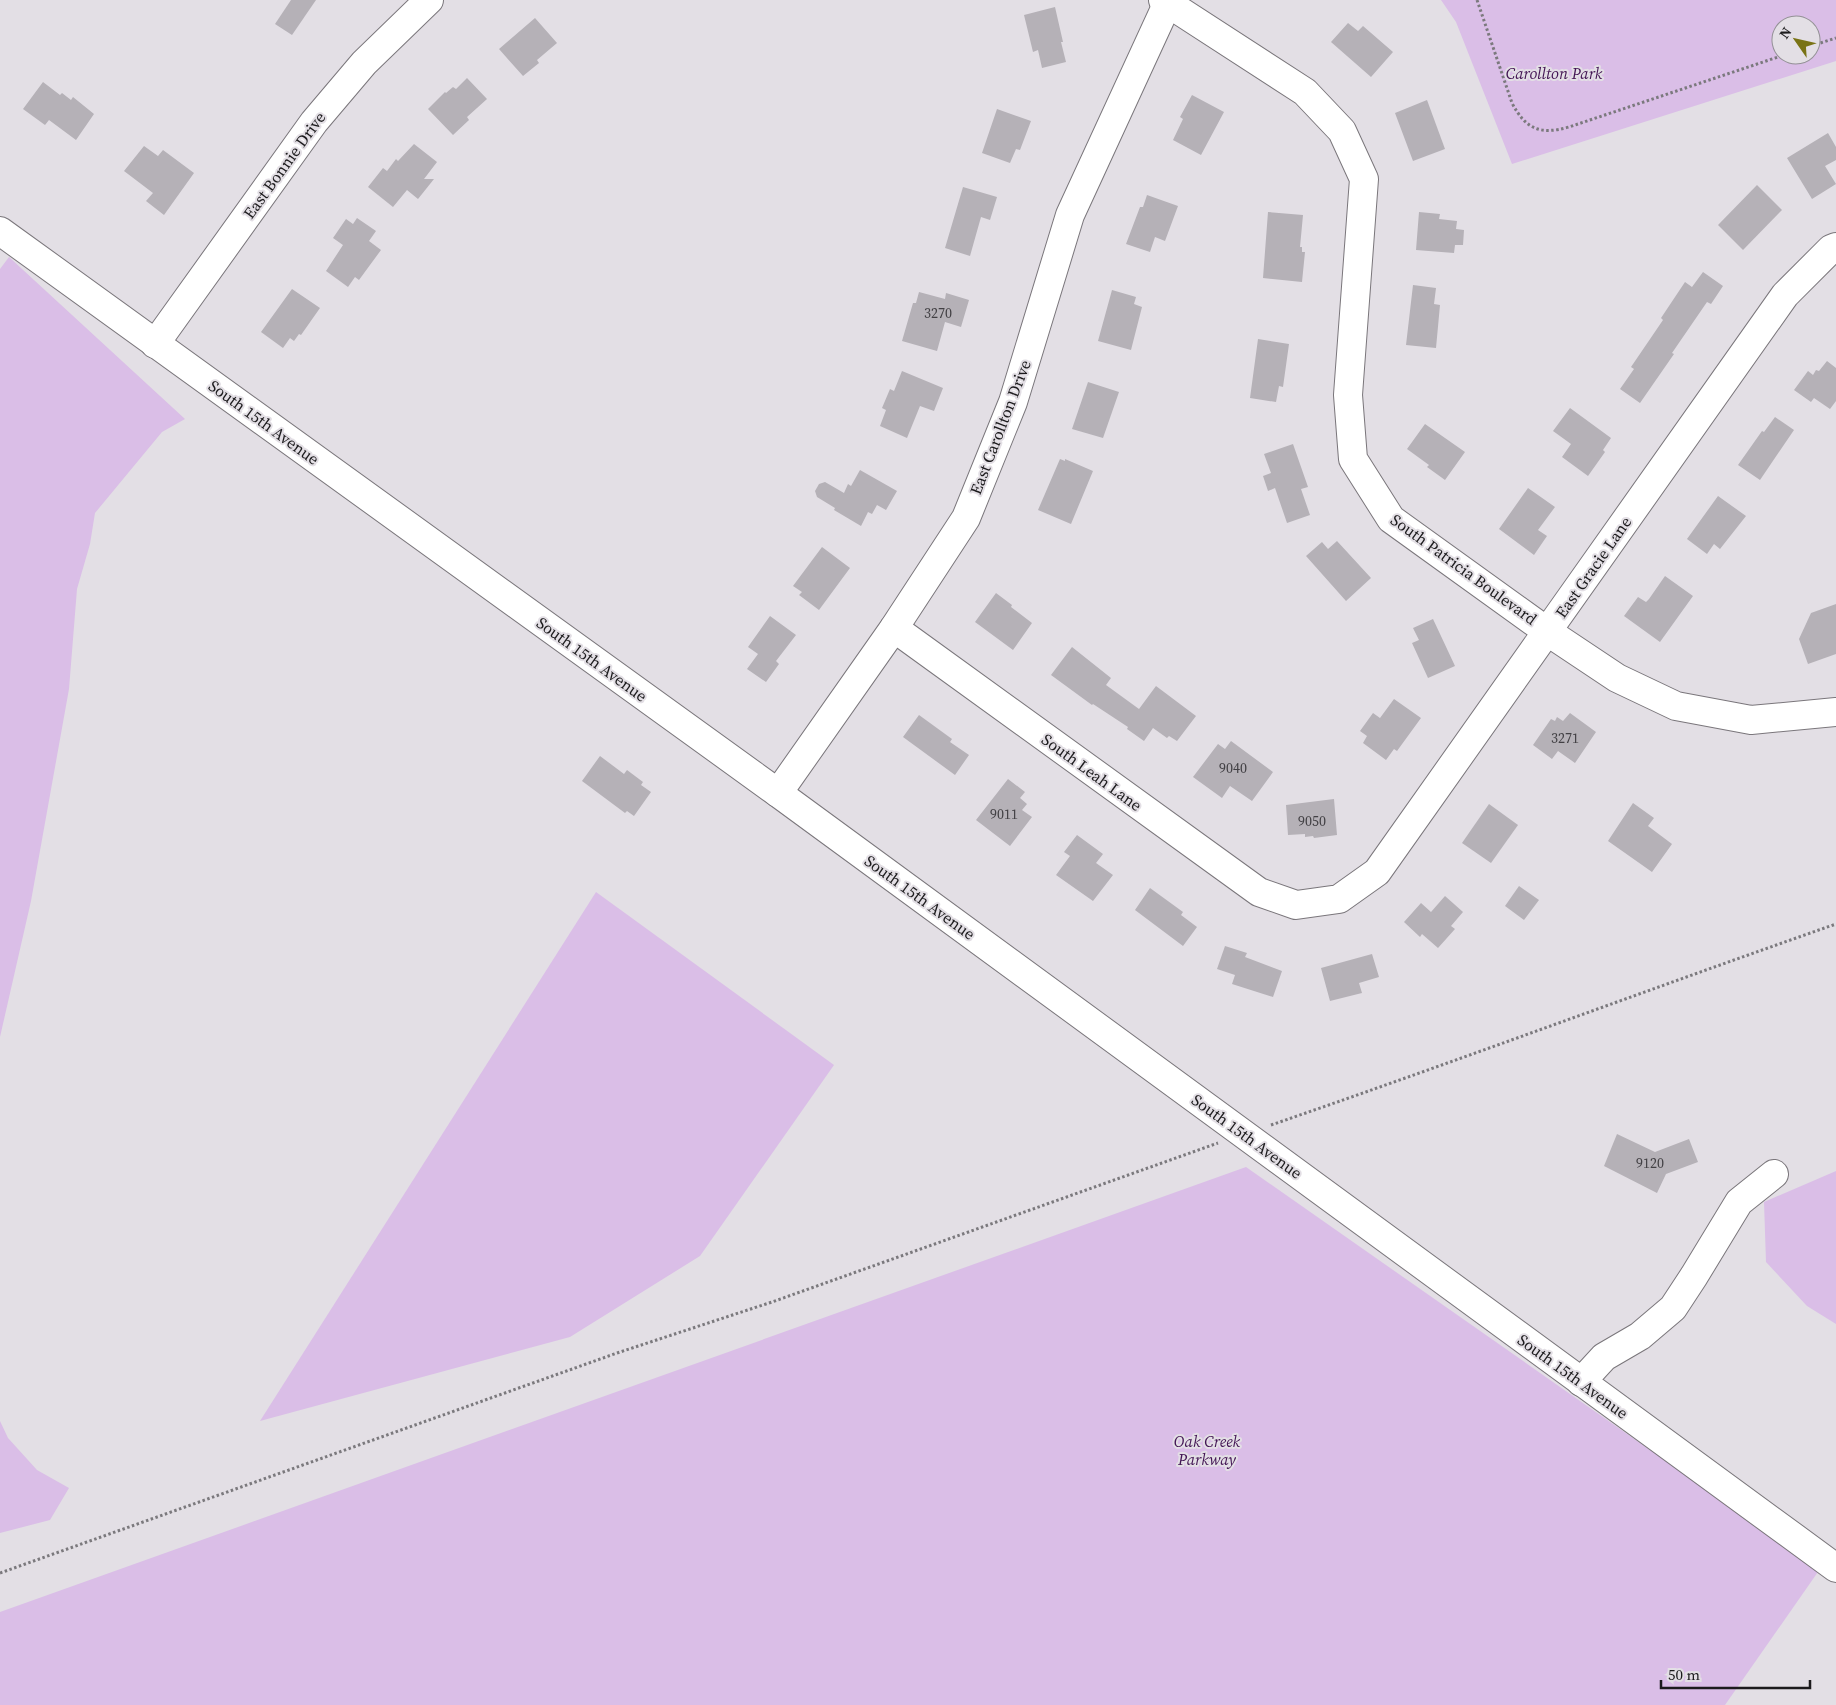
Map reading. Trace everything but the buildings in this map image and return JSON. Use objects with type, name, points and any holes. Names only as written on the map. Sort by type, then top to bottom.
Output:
[{"type":"street","name":"East Bonnie Drive","points":[[155,344],[314,122],[364,63],[429,0]]},
{"type":"street","name":"East Carollton Drive","points":[[778,793],[894,628],[966,518],[1013,402],[1070,215],[1167,1]]},
{"type":"street","name":"South Patricia Boulevard","points":[[1167,1],[1304,92],[1342,130],[1364,180],[1348,395],[1353,459],[1391,519],[1548,632],[1617,678],[1676,706],[1751,720],[1836,712]]},
{"type":"street","name":"South 15th Avenue","points":[[0,231],[778,793],[1836,1568]]},
{"type":"street","name":"East Gracie Lane","points":[[1296,904],[1339,899],[1378,872],[1785,295],[1836,247]]},
{"type":"street","name":"South Leah Lane","points":[[894,628],[1259,892],[1296,904]]},
{"type":"street","points":[[1582,1382],[1604,1357],[1640,1336],[1673,1308],[1739,1202],[1774,1174]]},
{"type":"path","points":[[1477,0],[1512,102],[1519,115],[1527,123],[1544,131],[1569,127],[1771,59]]},
{"type":"path","points":[[1821,43],[1836,38]]},
{"type":"path","points":[[1268,1126],[1463,1059],[1630,996],[1836,924]]},
{"type":"path","points":[[0,1573],[617,1353],[782,1299],[1219,1143]]},
{"type":"green space","name":"Carollton Park","points":[[1441,0],[1836,0],[1836,61],[1512,164],[1456,22]]},
{"type":"green space","points":[[9,257],[185,419],[162,432],[95,513],[90,544],[77,589],[69,689],[31,901],[0,1037],[0,269]]},
{"type":"green space","points":[[596,892],[834,1065],[700,1256],[570,1337],[260,1421]]},
{"type":"green space","name":"Oak Creek Parkway","points":[[1246,1167],[1820,1569],[1725,1705],[0,1705],[0,1612]]},
{"type":"green space","points":[[1836,1171],[1836,1324],[1807,1306],[1766,1262],[1764,1202]]},
{"type":"green space","points":[[0,1421],[8,1438],[37,1470],[69,1488],[50,1520],[0,1533]]}]
